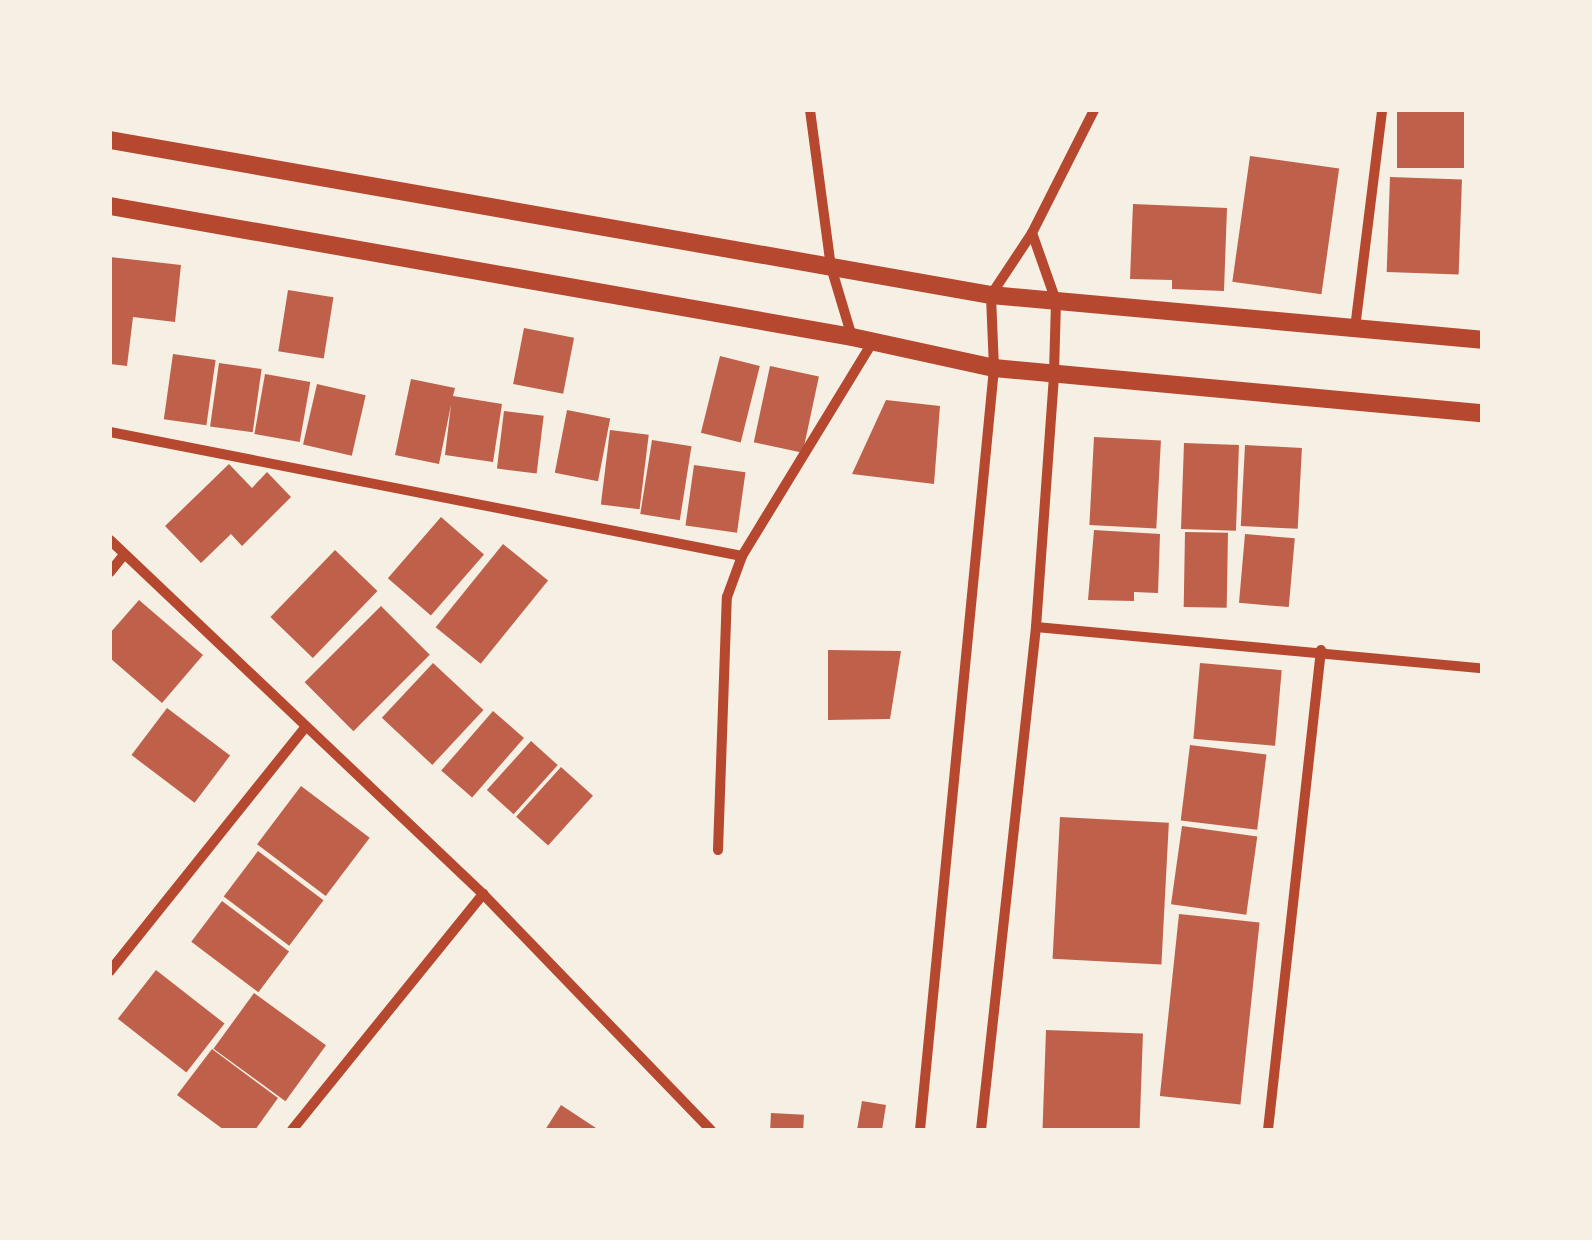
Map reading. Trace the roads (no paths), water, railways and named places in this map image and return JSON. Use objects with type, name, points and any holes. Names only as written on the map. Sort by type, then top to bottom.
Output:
[{"type":"street","points":[[810,110],[831,267],[852,337]]},
{"type":"street","points":[[920,1130],[994,368],[991,295],[1032,232],[1094,110]]},
{"type":"street","points":[[1355,328],[1382,110]]},
{"type":"street","points":[[110,140],[991,295],[1482,340]]},
{"type":"street","points":[[110,206],[852,337],[994,368],[1482,412]]},
{"type":"street","points":[[981,1130],[1036,627],[1054,373],[1056,301],[1032,232]]},
{"type":"street","points":[[718,850],[722,640],[727,597],[742,556],[873,341]]},
{"type":"street","points":[[110,432],[742,556]]},
{"type":"street","points":[[110,540],[304,728],[484,894],[704,1127]]},
{"type":"street","points":[[110,572],[124,555]]},
{"type":"street","points":[[1036,627],[1321,650],[1482,668]]},
{"type":"street","points":[[1268,1130],[1321,650]]},
{"type":"street","points":[[110,971],[304,728]]},
{"type":"street","points":[[292,1130],[484,894]]}]
